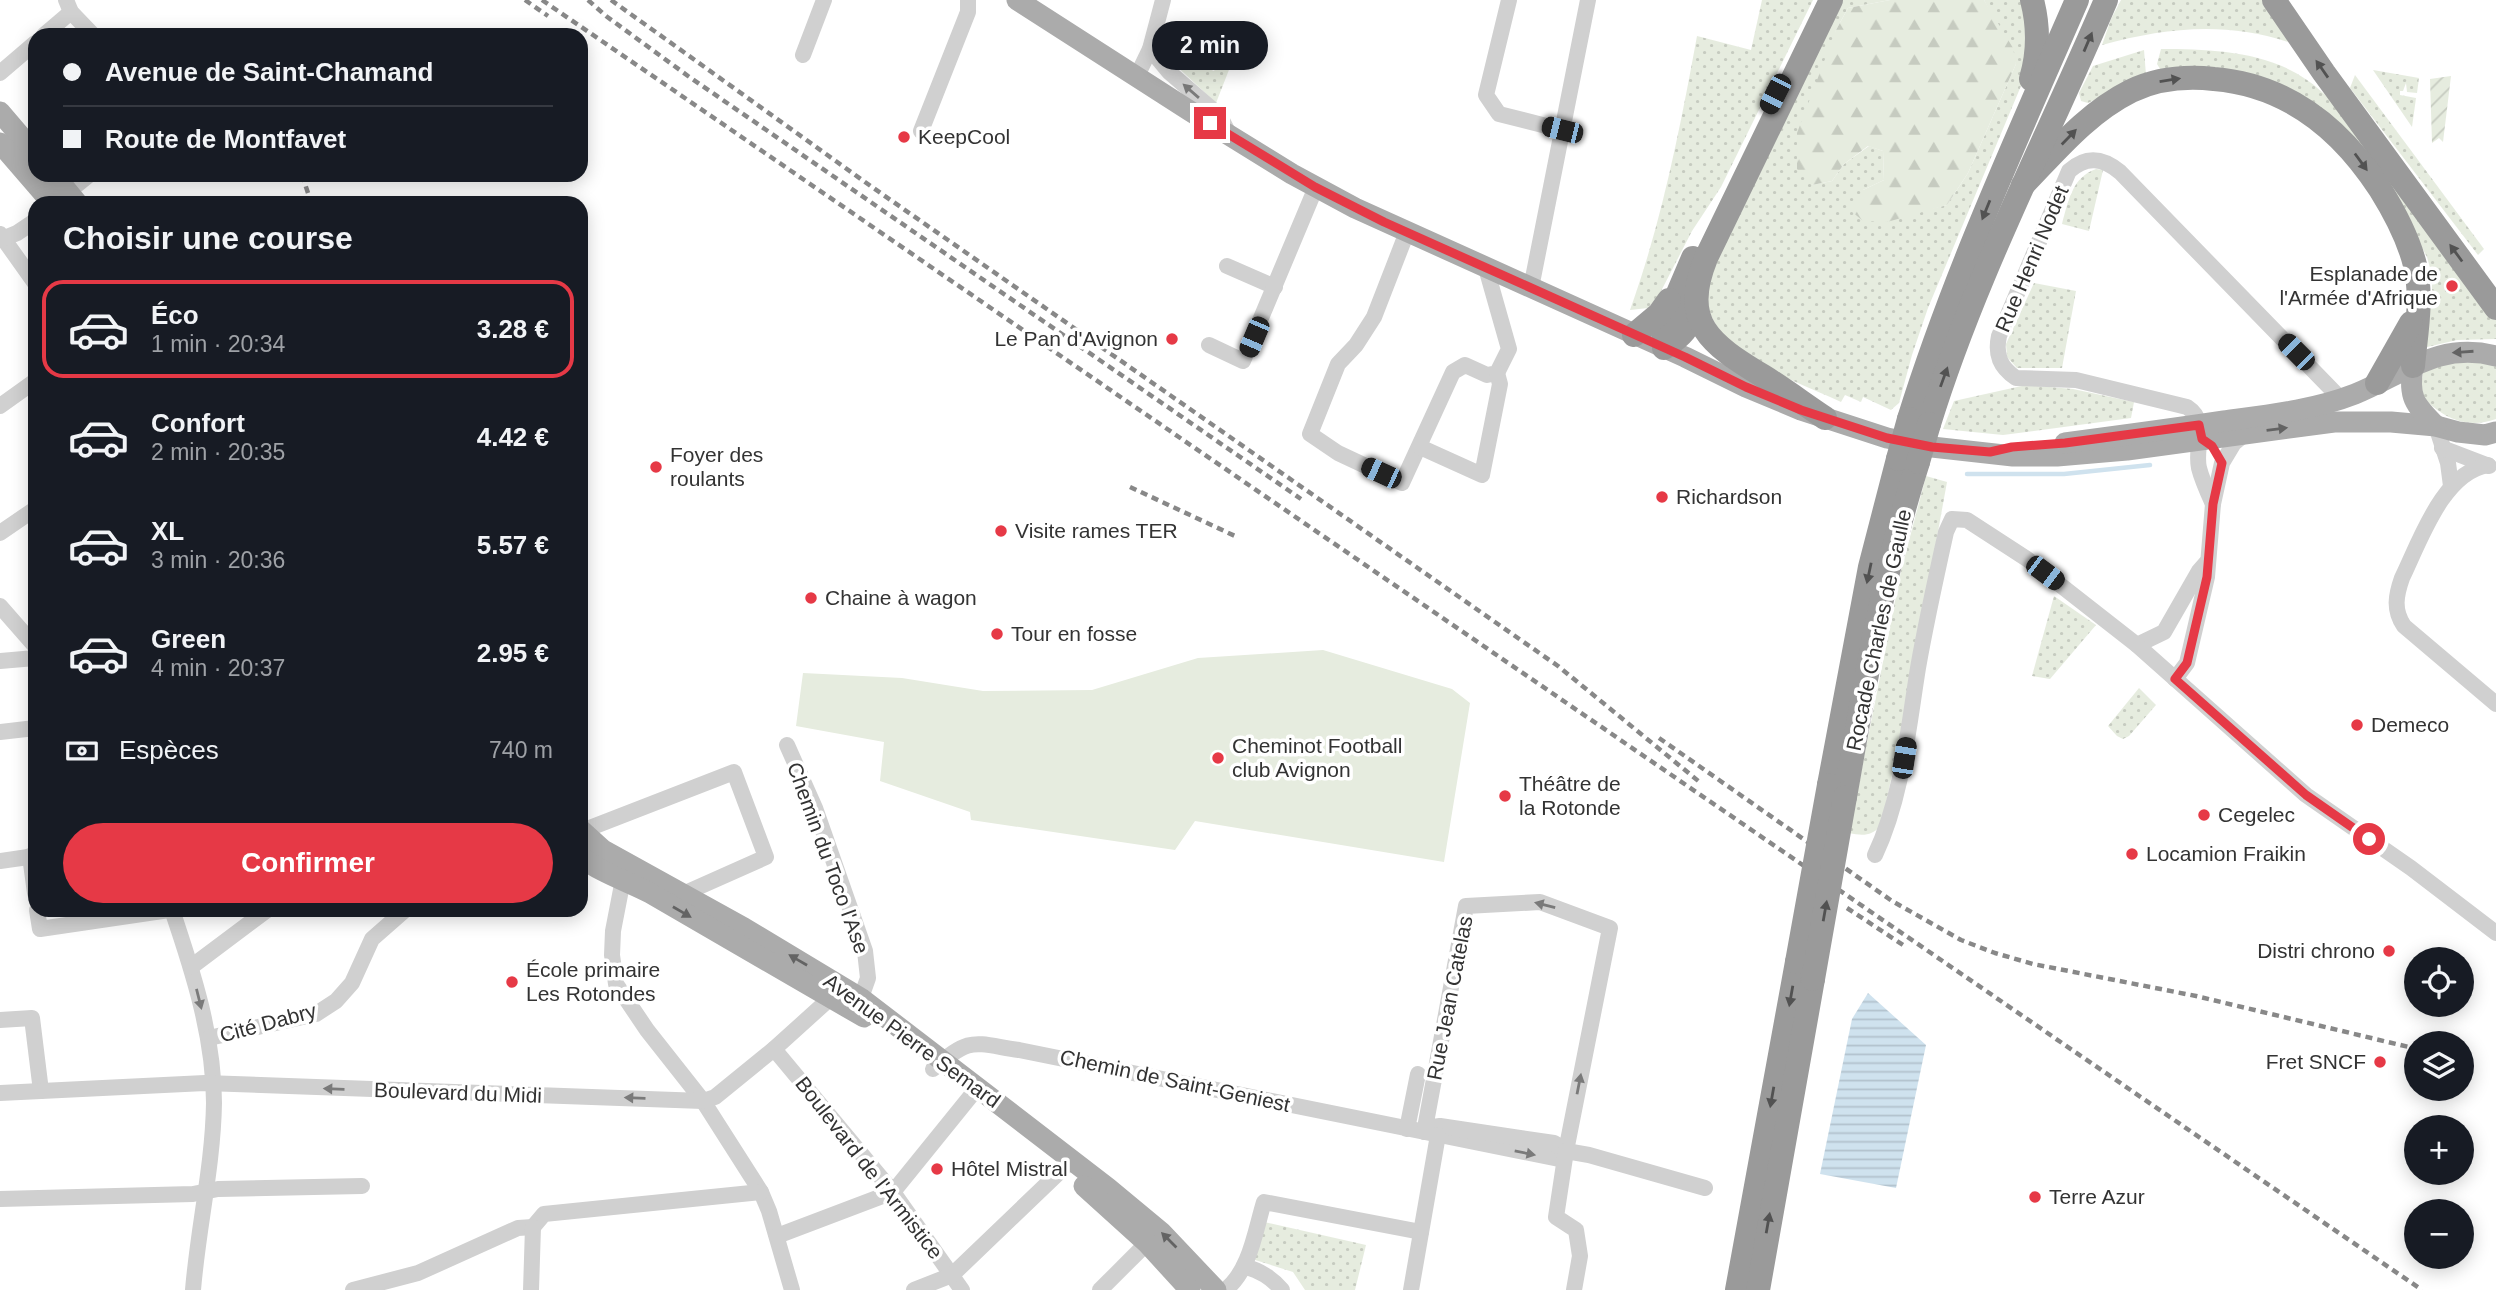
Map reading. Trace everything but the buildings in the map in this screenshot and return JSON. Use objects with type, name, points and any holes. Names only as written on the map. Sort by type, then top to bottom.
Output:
[{"type":"highway","points":[[1664,348],[1664,326],[1683,279],[1822,0]]},
{"type":"highway","points":[[1664,348],[1688,330],[1695,307],[1697,283],[1706,258],[1831,0]]},
{"type":"highway","points":[[2011,146],[2037,56],[2037,24],[2032,0]]},
{"type":"highway","name":"Rocade Charles de Gaulle","points":[[1758,1290],[1805,970],[1837,791],[1870,567],[1908,460],[1965,263],[2011,146],[2077,0]]},
{"type":"highway","name":"Rocade Charles de Gaulle","points":[[1919,422],[2106,0]]},
{"type":"highway","points":[[2274,0],[2324,73],[2496,308]]},
{"type":"highway","points":[[2023,185],[2093,114],[2131,91],[2149,84],[2186,78],[2222,79],[2258,87],[2296,104],[2327,125],[2352,150],[2390,205],[2407,238],[2419,285],[2413,366]]},
{"type":"highway","points":[[1634,335],[1660,314],[1683,279]]},
{"type":"highway","points":[[1695,307],[1700,322],[1717,345],[1741,364],[1825,418]]},
{"type":"highway","points":[[2377,383],[2418,310]]},
{"type":"highway","name":"Rocade Charles de Gaulle","points":[[1737,1290],[1805,970]]},
{"type":"main road","points":[[1017,0],[1315,187],[1746,387],[1825,418],[1912,444],[2013,456],[2057,456],[2172,444],[2200,432],[2341,399],[2430,358],[2464,351],[2496,356]]},
{"type":"main road","points":[[0,113],[28,145]]},
{"type":"main road","points":[[0,143],[28,168]]},
{"type":"main road","points":[[44,182],[60,196]]},
{"type":"main road","points":[[2413,366],[2410,388],[2412,397],[2436,426]]},
{"type":"main road","points":[[1990,452],[2012,447],[2200,432],[2246,433],[2334,422],[2391,422],[2492,435]]},
{"type":"main road","name":"Avenue Pierre Semard","points":[[588,836],[624,871],[859,1005],[1067,1164],[1161,1232],[1216,1290]]},
{"type":"main road","name":"Avenue Pierre Semard","points":[[588,862],[598,870],[624,871],[683,894],[837,992]]},
{"type":"main road","name":"Avenue Pierre Semard","points":[[1067,1164],[1190,1290]]},
{"type":"street","points":[[803,55],[824,0]]},
{"type":"street","points":[[920,131],[968,12],[968,0]]},
{"type":"street","points":[[1137,76],[1150,49],[1163,0]]},
{"type":"street","points":[[1508,0],[1486,95],[1499,114],[1562,130]]},
{"type":"street","points":[[1531,289],[1588,0]]},
{"type":"street","points":[[50,28],[69,6],[87,28]]},
{"type":"street","points":[[0,73],[28,49]]},
{"type":"street","points":[[1150,49],[1169,72],[1220,116],[1229,134]]},
{"type":"street","name":"Rue Henri Nodet","points":[[2222,463],[2200,432],[2195,414],[2187,407],[2076,380],[2016,378],[2000,363],[1997,346],[1999,336],[2069,172],[2077,164],[2098,159],[2120,172],[2341,399]]},
{"type":"street","points":[[69,196],[82,182]]},
{"type":"street","points":[[1209,345],[1243,361],[1315,187]]},
{"type":"street","points":[[28,224],[1,238],[28,274]]},
{"type":"street","points":[[1407,232],[1374,317],[1356,345],[1338,365],[1310,435],[1338,453],[1402,482],[1453,372],[1465,365],[1487,375],[1497,373]]},
{"type":"street","points":[[1227,265],[1275,287]]},
{"type":"street","points":[[1420,447],[1482,475],[1500,384],[1497,373],[1508,349],[1486,268]]},
{"type":"street","points":[[0,406],[28,386]]},
{"type":"street","points":[[2436,426],[2448,463],[2451,486]]},
{"type":"street","points":[[2199,467],[2200,432]]},
{"type":"street","points":[[2175,679],[2187,663],[2207,577],[2206,563],[2213,504],[2222,463],[2234,443],[2246,433]]},
{"type":"street","points":[[2172,444],[2193,459],[2199,467],[2213,504]]},
{"type":"street","points":[[2442,448],[2492,467]]},
{"type":"street","points":[[2492,467],[2476,467],[2451,486],[2402,578],[2397,592],[2397,615],[2417,638],[2496,704]]},
{"type":"street","points":[[0,533],[28,514]]},
{"type":"street","points":[[1875,855],[1885,835],[1904,758],[1926,622],[1946,532],[1952,519],[1967,520],[2027,559],[2137,645],[2306,795],[2411,868],[2496,933]]},
{"type":"street","points":[[2137,645],[2164,632],[2199,570],[2206,563]]},
{"type":"street","points":[[0,606],[28,638]]},
{"type":"street","points":[[0,661],[28,658]]},
{"type":"street","points":[[0,732],[28,728]]},
{"type":"street","name":"Chemin du Toco l'Ase","points":[[787,745],[815,808],[865,951],[868,978],[859,1005]]},
{"type":"street","points":[[588,829],[734,772],[766,857],[683,894]]},
{"type":"street","points":[[0,861],[28,857]]},
{"type":"street","points":[[624,871],[613,931],[612,955],[616,984],[647,1030],[703,1101],[761,1192],[792,1290]]},
{"type":"street","name":"Rue Jean Catelas","points":[[1424,1131],[1466,906],[1540,902],[1609,928],[1565,1156]]},
{"type":"street","points":[[38,917],[40,929],[122,917]]},
{"type":"street","points":[[173,917],[191,967],[209,1038],[213,1084],[213,1132],[193,1290]]},
{"type":"street","points":[[191,967],[258,917]]},
{"type":"street","name":"Cité Dabry","points":[[209,1038],[316,1014],[336,1002],[352,983],[372,939],[397,917]]},
{"type":"street","points":[[703,1101],[715,1097],[774,1049],[837,992]]},
{"type":"street","points":[[0,1020],[32,1018],[41,1091]]},
{"type":"street","name":"Chemin de Saint-Geniest","points":[[938,1064],[956,1049],[968,1044],[1020,1050],[1424,1131],[1565,1156],[1705,1188]]},
{"type":"street","name":"Boulevard de l'Armistice","points":[[774,1049],[893,1192],[962,1290]]},
{"type":"street","points":[[1411,1290],[1421,1233],[1424,1131],[1418,1074]]},
{"type":"street","name":"Boulevard du Midi","points":[[0,1093],[213,1084],[703,1101]]},
{"type":"street","points":[[777,1236],[893,1192],[973,1093]]},
{"type":"street","points":[[1565,1156],[1556,1217],[1576,1230],[1580,1256],[1574,1290]]},
{"type":"street","points":[[915,1290],[952,1275],[1067,1164]]},
{"type":"street","points":[[0,1199],[193,1194],[218,1189],[362,1186]]},
{"type":"street","points":[[531,1290],[533,1227],[544,1214],[761,1192]]},
{"type":"street","points":[[1225,1290],[1244,1266],[1264,1202],[1421,1233]]},
{"type":"street","points":[[353,1290],[418,1273],[519,1228],[533,1227]]},
{"type":"street","points":[[1100,1290],[1147,1243]]},
{"type":"street","points":[[1244,1266],[1258,1270],[1274,1280],[1282,1290]]},
{"type":"green space","points":[[1762,0],[1813,0],[1721,187],[1692,231],[1658,297],[1648,308],[1630,310],[1661,209],[1697,36],[1751,50]]},
{"type":"green space","points":[[1837,0],[1890,0],[1848,8],[1836,30],[1812,185],[1832,181],[1844,164],[1869,146],[1883,151],[1884,180],[1863,190],[1917,212],[1947,205],[1968,173],[2016,64],[1984,0],[2023,0],[2030,24],[2026,74],[1928,308],[1899,403],[1891,410],[1863,397],[1861,402],[1845,395],[1841,402],[1767,368],[1733,344],[1719,329],[1707,302],[1711,266]]},
{"type":"green space","points":[[1890,0],[1984,0],[2013,48],[2016,64],[1968,173],[1947,205],[1887,222],[1863,221],[1850,210],[1863,190],[1884,180],[1883,151],[1868,146],[1844,164],[1832,181],[1812,185],[1797,169],[1797,133],[1836,30],[1848,8]]},
{"type":"green space","points":[[2121,0],[2266,0],[2294,44],[2245,32],[2198,29],[2151,34],[2102,45]]},
{"type":"green space","points":[[1171,32],[1177,55],[1188,61],[1192,69],[1201,66],[1214,71],[1220,60],[1229,54],[1234,57],[1216,103],[1170,60],[1166,47]]},
{"type":"green space","points":[[2161,49],[2218,51],[2256,57],[2291,70],[2320,90],[2332,101],[2496,318],[2496,339],[2457,340],[2423,348],[2432,298],[2432,275],[2427,257],[2413,231],[2316,107],[2162,72],[2157,64]]},
{"type":"green space","points":[[2144,50],[2146,75],[2088,103],[2081,101],[2079,93],[2093,66]]},
{"type":"green space","points":[[2373,70],[2419,78],[2417,93],[2407,92],[2406,83],[2403,91],[2400,91],[2400,95],[2416,98],[2412,127]]},
{"type":"green space","points":[[2355,75],[2484,249],[2478,255],[2350,88]]},
{"type":"green space","points":[[2451,76],[2443,142],[2439,138],[2432,143],[2430,79]]},
{"type":"green space","points":[[2096,169],[2103,170],[2089,231],[2062,224],[2076,184]]},
{"type":"green space","points":[[2034,283],[2076,291],[2062,368],[2017,368],[2007,357],[2006,344]]},
{"type":"green space","points":[[2461,360],[2496,365],[2496,419],[2464,422],[2437,410],[2420,395],[2423,371]]},
{"type":"green space","points":[[2026,385],[2073,389],[2134,402],[2131,418],[2003,435],[1943,429],[1954,401]]},
{"type":"green space","points":[[1926,476],[1947,482],[1903,724],[1881,826],[1874,832],[1858,835],[1849,833],[1901,571]]},
{"type":"green space","points":[[2054,596],[2096,625],[2050,679],[2032,676]]},
{"type":"green space","name":"Cheminot Football club Avignon","points":[[1323,650],[1452,689],[1470,703],[1444,862],[1195,821],[1175,850],[971,820],[970,812],[880,781],[884,742],[796,726],[803,673],[902,678],[983,691],[1092,690],[1198,658]]},
{"type":"green space","points":[[2139,688],[2156,705],[2129,736],[2123,739],[2108,726]]},
{"type":"green space","points":[[1264,1222],[1366,1245],[1355,1290],[1305,1290],[1293,1272],[1252,1259]]},
{"type":"water","points":[[1868,993],[1926,1045],[1896,1188],[1820,1174],[1852,1019]]},
{"type":"waterway","points":[[1967,474],[2064,474],[2150,465]]},
{"type":"railway","points":[[525,0],[548,16]]},
{"type":"railway","points":[[542,0],[583,28]]},
{"type":"railway","points":[[588,0],[688,76],[1301,499]]},
{"type":"railway","points":[[611,0],[872,187],[1558,666],[1702,784]]},
{"type":"railway","points":[[588,32],[2422,1290]]},
{"type":"railway","points":[[304,182],[308,193]]},
{"type":"railway","points":[[1130,487],[1235,536]]},
{"type":"railway","points":[[1659,738],[1892,901],[1961,940],[2033,964],[2196,996],[2404,1046]]},
{"type":"railway","points":[[1847,908],[1903,945]]},
{"type":"place","name":"KeepCool","points":[[904,137]]},
{"type":"place","name":"Esplanade de l'Armée d'Afrique","points":[[2452,286]]},
{"type":"place","name":"Le Pan d'Avignon","points":[[1172,339]]},
{"type":"place","name":"Foyer des roulants","points":[[656,467]]},
{"type":"place","name":"Richardson","points":[[1662,497]]},
{"type":"place","name":"Visite rames TER","points":[[1001,531]]},
{"type":"place","name":"Chaine à wagon","points":[[811,598]]},
{"type":"place","name":"Tour en fosse","points":[[997,634]]},
{"type":"place","name":"Demeco","points":[[2357,725]]},
{"type":"place","name":"Cheminot Football club Avignon","points":[[1218,758]]},
{"type":"place","name":"Théâtre de la Rotonde","points":[[1505,796]]},
{"type":"place","name":"Cegelec","points":[[2204,815]]},
{"type":"place","name":"Locamion Fraikin","points":[[2132,854]]},
{"type":"place","name":"Distri chrono","points":[[2389,951]]},
{"type":"place","name":"École primaire Les Rotondes","points":[[512,982]]},
{"type":"place","name":"Fret SNCF","points":[[2380,1062]]},
{"type":"place","name":"Hôtel Mistral","points":[[937,1169]]},
{"type":"place","name":"Terre Azur","points":[[2035,1197]]},
{"type":"route","points":[[1210,123],[1292,174],[1384,222],[1685,357],[1711,372],[1801,410],[1887,438],[1932,447],[1990,452],[2012,447],[2065,443],[2199,425],[2202,439],[2218,453],[2222,463],[2213,504],[2206,563],[2207,577],[2187,663],[2175,679],[2306,795],[2369,839]]}]
